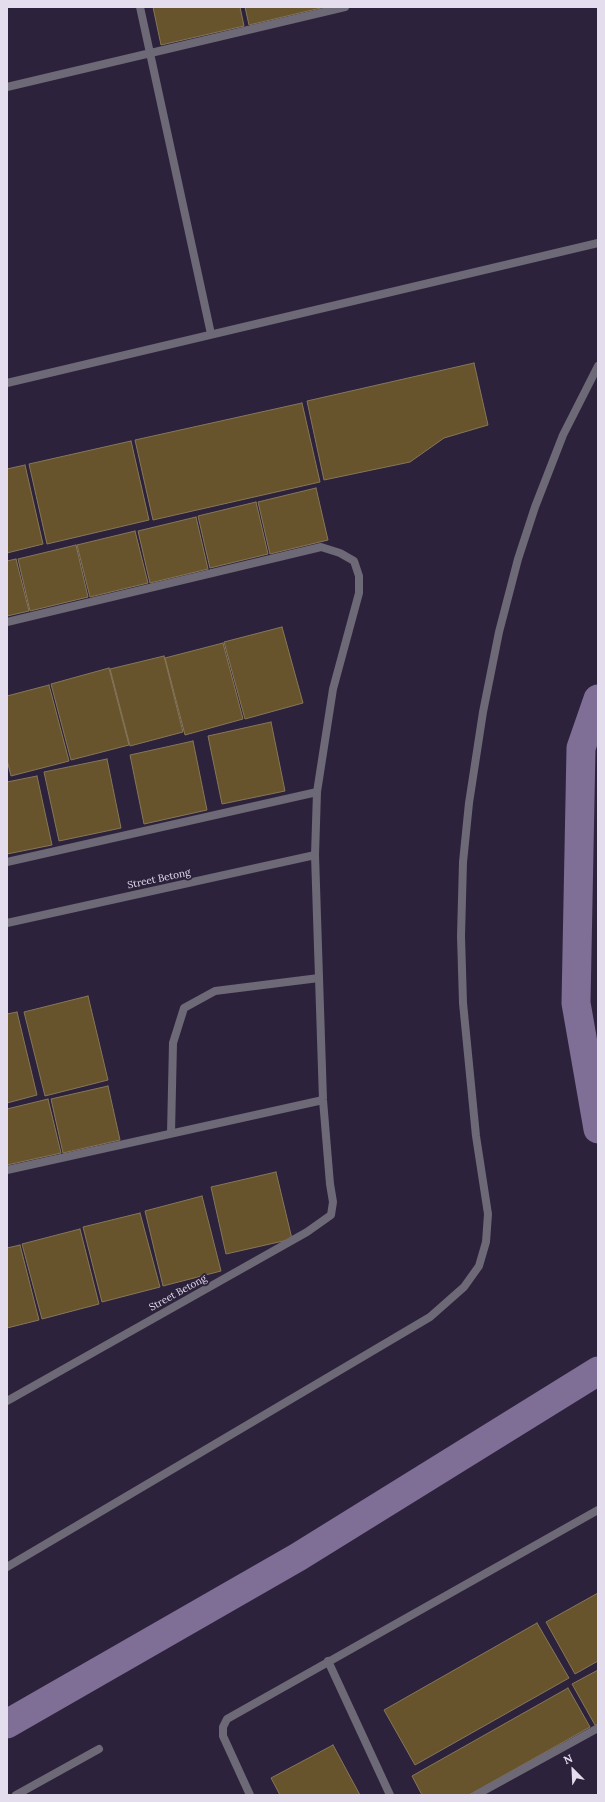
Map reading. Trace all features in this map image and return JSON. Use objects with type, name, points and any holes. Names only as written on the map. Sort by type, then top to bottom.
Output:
[{"type":"street","points":[[140,7],[211,334]]},
{"type":"street","points":[[7,87],[345,7]]},
{"type":"street","points":[[7,383],[598,243]]},
{"type":"street","points":[[7,1567],[430,1317],[464,1287],[479,1266],[486,1242],[488,1214],[476,1136],[463,1003],[461,936],[463,862],[469,803],[484,704],[499,632],[518,560],[563,435],[598,366]]},
{"type":"street","points":[[7,622],[321,547],[340,553],[354,561],[359,576],[359,593],[333,689],[317,792],[315,855],[324,1100],[7,1170]]},
{"type":"street","points":[[7,862],[317,792]]},
{"type":"street","name":"Street Betong","points":[[7,923],[315,855]]},
{"type":"street","points":[[171,1133],[173,1043],[184,1008],[215,991],[319,978]]},
{"type":"street","name":"Street Betong","points":[[7,1401],[307,1232],[331,1215],[333,1202],[330,1184],[324,1100]]},
{"type":"street","points":[[250,1795],[223,1736],[223,1727],[228,1719],[328,1661],[598,1510]]},
{"type":"street","points":[[328,1661],[390,1795]]},
{"type":"street","points":[[476,1795],[598,1728]]},
{"type":"street","points":[[16,1795],[99,1749]]},
{"type":"building","points":[[153,7],[240,7],[244,26],[161,45]]},
{"type":"building","points":[[245,7],[325,7],[249,25]]},
{"type":"building","points":[[474,363],[488,425],[444,438],[410,462],[324,480],[307,401]]},
{"type":"building","points":[[302,403],[320,482],[153,520],[135,440]]},
{"type":"building","points":[[131,441],[149,520],[47,544],[29,464]]},
{"type":"building","points":[[25,465],[43,544],[7,553],[7,469]]},
{"type":"building","points":[[316,488],[328,540],[270,554],[258,502]]},
{"type":"building","points":[[256,502],[268,554],[210,568],[198,516]]},
{"type":"building","points":[[196,517],[208,569],[150,583],[138,531]]},
{"type":"building","points":[[135,531],[148,583],[90,597],[77,545]]},
{"type":"building","points":[[76,545],[88,597],[30,611],[18,559]]},
{"type":"building","points":[[16,559],[29,611],[7,616],[7,561]]},
{"type":"building","points":[[282,627],[303,703],[245,719],[224,642]]},
{"type":"building","points":[[223,643],[243,719],[185,735],[165,658]]},
{"type":"building","points":[[164,656],[183,732],[130,746],[110,669]]},
{"type":"building","points":[[109,668],[129,745],[71,760],[51,684]]},
{"type":"building","points":[[49,685],[69,761],[11,776],[7,760],[7,696]]},
{"type":"building","points":[[271,722],[285,791],[222,804],[208,736]]},
{"type":"building","points":[[193,741],[207,810],[144,824],[130,755]]},
{"type":"building","points":[[107,759],[121,828],[59,841],[44,772]]},
{"type":"building","points":[[37,776],[52,845],[7,854],[7,782]]},
{"type":"building","points":[[88,996],[108,1080],[45,1096],[24,1012]]},
{"type":"building","points":[[17,1012],[37,1095],[7,1103],[7,1014]]},
{"type":"building","points":[[108,1086],[120,1140],[63,1153],[51,1099]]},
{"type":"building","points":[[48,1099],[61,1153],[7,1165],[7,1109]]},
{"type":"building","points":[[276,1172],[292,1239],[226,1254],[211,1187]]},
{"type":"building","points":[[202,1196],[221,1271],[163,1286],[145,1211]]},
{"type":"building","points":[[140,1213],[160,1287],[102,1302],[83,1227]]},
{"type":"building","points":[[80,1229],[99,1304],[42,1319],[22,1244]]},
{"type":"building","points":[[20,1245],[39,1320],[7,1328],[7,1248]]},
{"type":"building","points":[[598,1593],[598,1661],[575,1674],[546,1622]]},
{"type":"building","points":[[537,1623],[569,1678],[415,1765],[384,1710]]},
{"type":"building","points":[[598,1670],[598,1724],[595,1725],[572,1684]]},
{"type":"building","points":[[568,1688],[590,1727],[469,1795],[422,1795],[412,1776]]},
{"type":"building","points":[[333,1745],[360,1795],[280,1795],[271,1778]]},
{"type":"waterway","points":[[598,699],[581,748],[576,1003],[598,1129]]},
{"type":"waterway","points":[[7,1724],[298,1557],[598,1371]]}]
